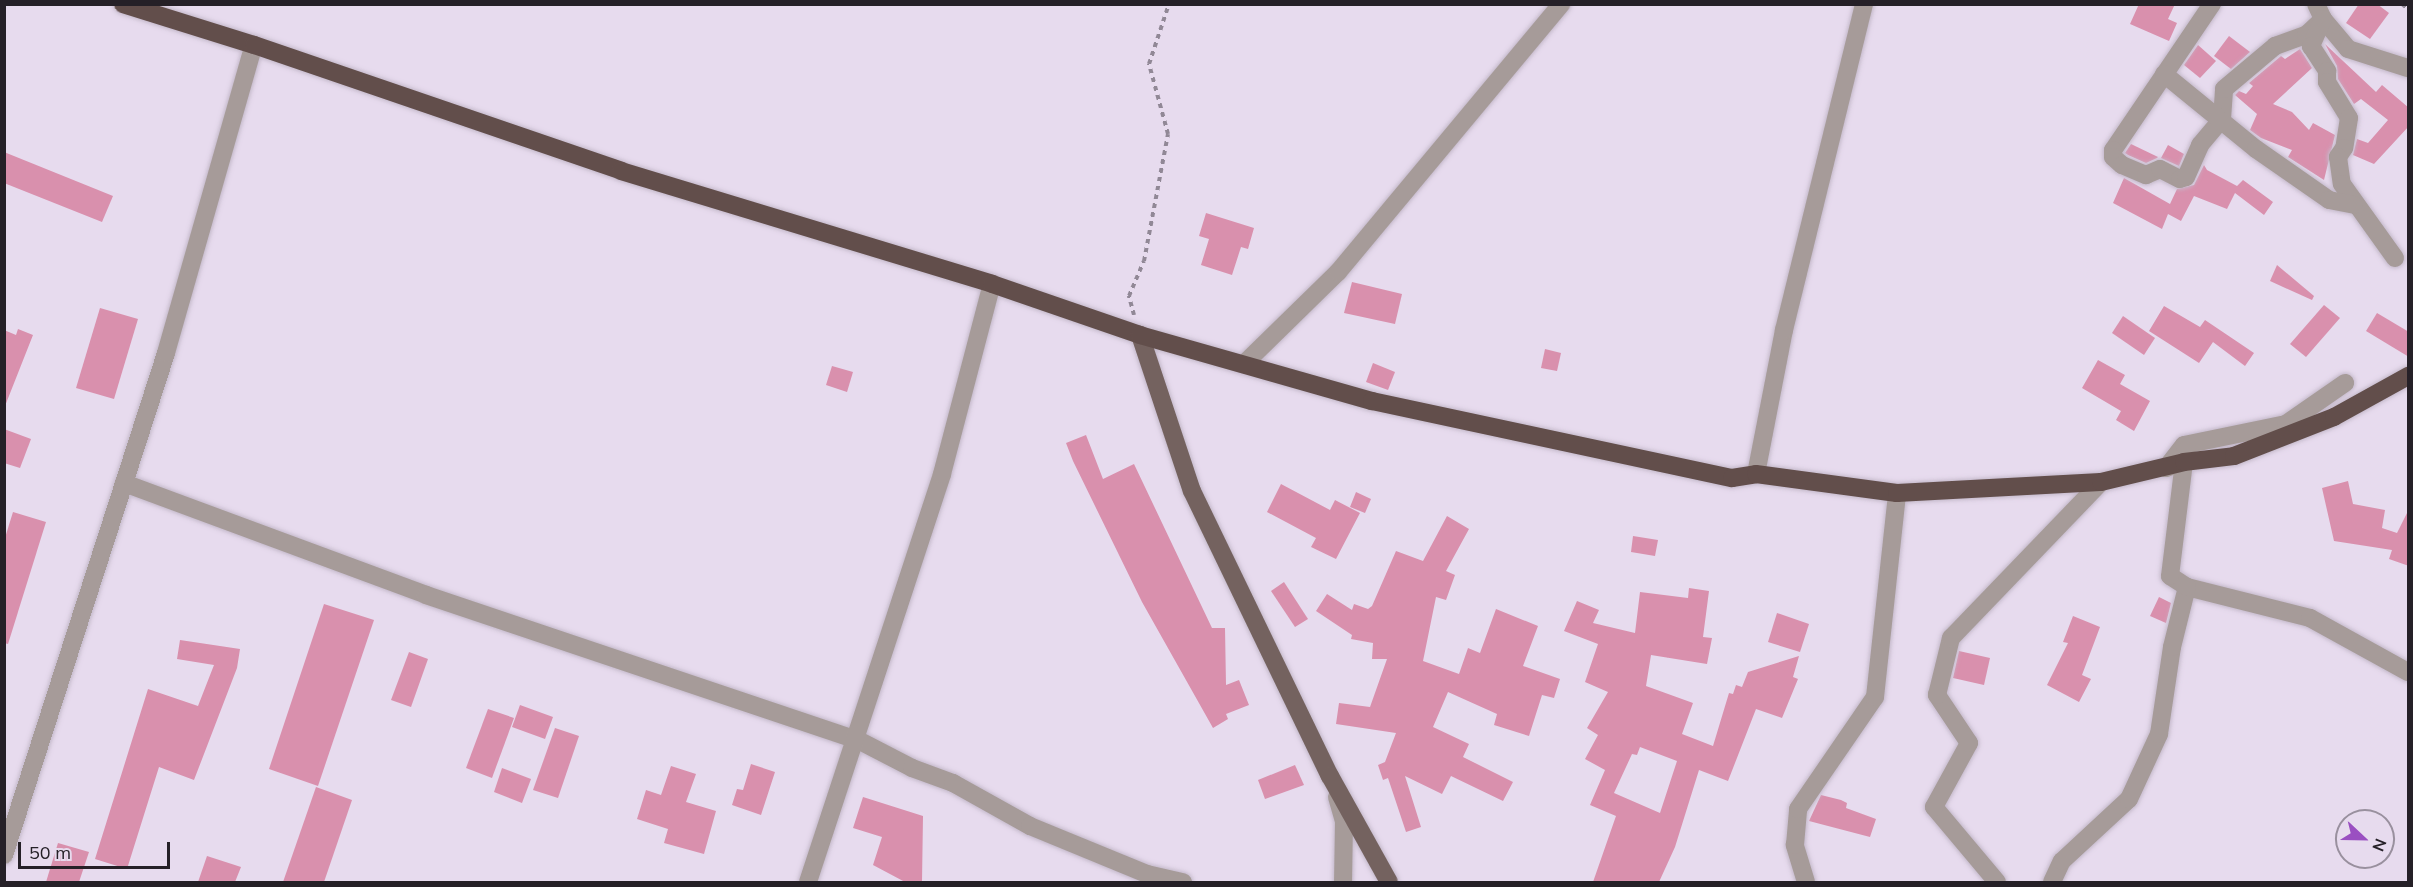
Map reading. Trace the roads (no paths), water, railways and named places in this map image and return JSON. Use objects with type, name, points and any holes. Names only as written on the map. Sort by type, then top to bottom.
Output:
[{"type":"highway","points":[[123,4],[254,45],[621,171],[992,284],[1140,335],[1372,401],[1720,476],[1756,474],[1897,493],[2101,482],[2184,462],[2234,456],[2334,417],[2409,376]]},
{"type":"main road","points":[[1140,335],[1192,491],[1330,776],[1389,882]]},
{"type":"street","points":[[1244,364],[1338,273],[1561,4]]},
{"type":"street","points":[[1756,474],[1784,330],[1864,4]]},
{"type":"street","points":[[2212,4],[2113,150],[2113,157],[2122,165],[2146,175],[2160,169],[2180,179],[2186,177],[2200,145],[2222,119],[2224,89],[2275,46],[2306,35],[2320,12]]},
{"type":"street","points":[[2320,12],[2348,49],[2409,68]]},
{"type":"street","points":[[2320,12],[2312,46],[2323,63],[2327,82],[2349,118],[2344,148],[2338,157],[2342,184],[2354,205],[2396,258]]},
{"type":"street","points":[[4,855],[124,483],[254,45]]},
{"type":"street","points":[[2164,74],[2256,149],[2329,200],[2354,205]]},
{"type":"street","points":[[811,882],[942,474],[992,284]]},
{"type":"street","points":[[2345,384],[2286,424],[2184,445],[2166,468],[2184,462],[2170,576],[2187,587],[2310,618],[2409,672]]},
{"type":"street","points":[[1997,882],[1934,807],[1969,743],[1938,695],[1951,638],[2101,482]]},
{"type":"street","points":[[124,483],[426,595],[858,740],[912,768],[953,783],[1030,826],[1147,874],[1183,882]]},
{"type":"street","points":[[1806,882],[1795,845],[1798,809],[1875,697],[1897,493]]},
{"type":"street","points":[[2052,882],[2062,861],[2129,799],[2159,734],[2172,647],[2187,587]]},
{"type":"street","points":[[1330,776],[1344,821],[1343,882]]}]
